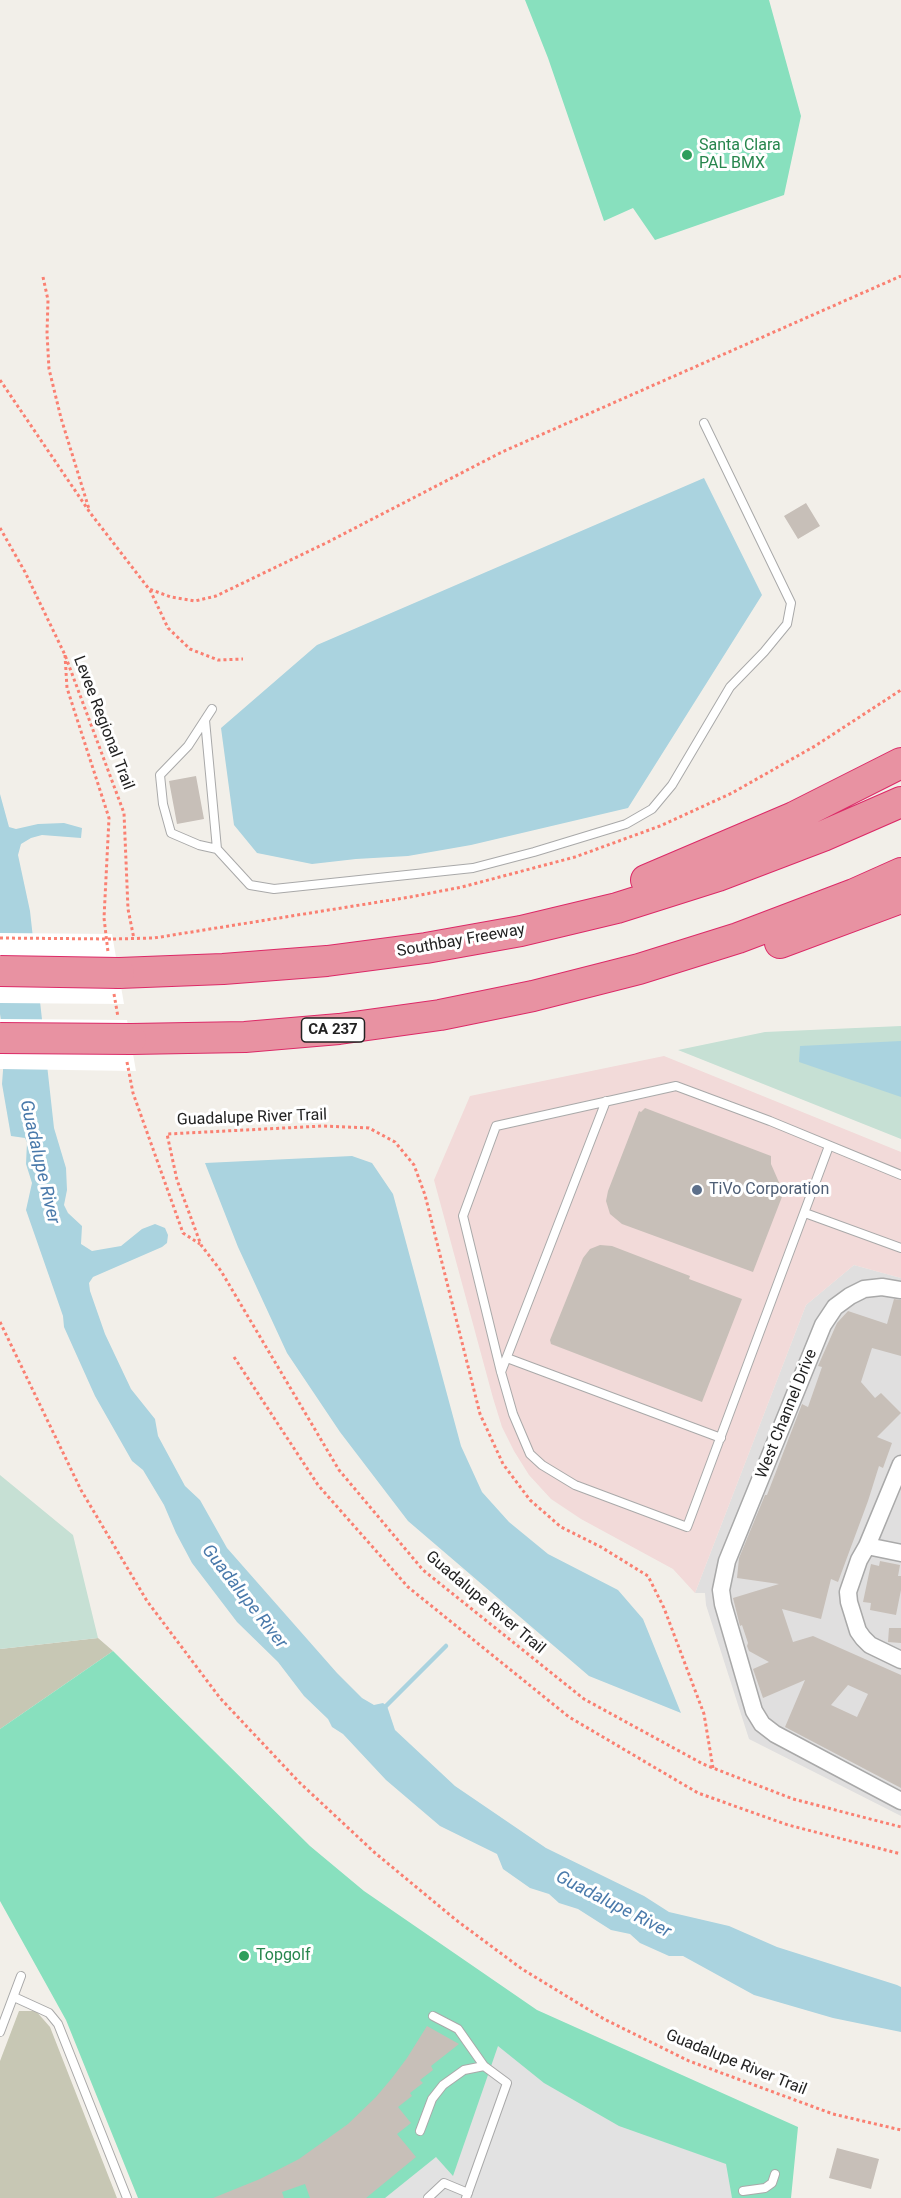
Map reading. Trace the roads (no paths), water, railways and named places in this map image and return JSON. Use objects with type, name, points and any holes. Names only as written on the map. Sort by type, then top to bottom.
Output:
[{"type":"highway","points":[[521,931],[754,834],[901,763]]},
{"type":"highway","name":"Southbay Freeway","points":[[0,970],[119,973],[224,969],[327,961],[426,948],[521,931],[617,908],[718,876],[824,836],[901,802]]},
{"type":"highway","name":"CA 237","points":[[0,1038],[245,1037],[339,1029],[440,1015],[533,996],[639,969],[738,938],[854,894],[901,873]]},
{"type":"highway","points":[[533,996],[599,998],[739,957],[901,898]]},
{"type":"street","name":"West Channel Drive","points":[[901,1290],[882,1287],[857,1292],[835,1307],[823,1325],[727,1561],[721,1590],[754,1711],[762,1724],[775,1734],[901,1801]]},
{"type":"street","points":[[901,1464],[859,1560],[848,1592],[858,1631],[870,1645],[901,1660]]},
{"type":"street","points":[[867,1546],[901,1553]]},
{"type":"lane","points":[[212,709],[188,746],[160,775],[163,804],[171,833],[199,845],[217,849],[249,885],[274,889],[473,868],[626,824],[652,809],[672,785],[730,687],[787,624],[791,603],[704,423]]},
{"type":"lane","points":[[205,720],[217,849]]},
{"type":"lane","points":[[829,1146],[687,1527],[575,1485],[542,1465],[530,1454],[513,1414],[501,1372],[463,1216],[496,1126],[676,1086],[829,1146],[901,1175]]},
{"type":"lane","points":[[501,1372],[606,1101]]},
{"type":"lane","points":[[805,1213],[901,1248]]},
{"type":"lane","points":[[507,1358],[721,1438]]},
{"type":"lane","points":[[0,2032],[21,1976]]},
{"type":"lane","points":[[14,1997],[49,2013],[58,2024],[128,2198]]},
{"type":"lane","points":[[428,2198],[444,2183],[467,2195],[507,2083],[484,2066],[458,2029],[434,2016]]},
{"type":"lane","points":[[420,2131],[432,2098],[443,2085],[464,2070],[484,2066]]},
{"type":"lane","points":[[743,2191],[765,2188],[772,2183],[775,2175]]},
{"type":"water","points":[[704,478],[762,595],[628,808],[471,845],[408,856],[312,864],[257,853],[234,825],[221,728],[317,645]]},
{"type":"water","name":"Guadalupe River","points":[[0,794],[9,827],[16,829],[38,824],[64,823],[82,828],[81,838],[42,835],[31,838],[21,844],[18,855],[30,911],[54,1128],[66,1168],[67,1190],[64,1205],[68,1213],[82,1226],[81,1244],[92,1251],[121,1246],[142,1229],[155,1224],[165,1228],[168,1235],[167,1243],[93,1277],[89,1283],[90,1291],[105,1334],[131,1389],[155,1419],[158,1436],[185,1486],[200,1500],[227,1548],[337,1673],[362,1698],[374,1705],[383,1703],[387,1706],[395,1730],[455,1786],[546,1848],[644,1896],[669,1912],[729,1926],[777,1947],[901,1987],[901,2032],[833,2018],[754,1995],[683,1956],[669,1956],[640,1943],[630,1934],[611,1930],[578,1909],[559,1903],[549,1894],[530,1888],[503,1869],[497,1854],[440,1826],[386,1780],[343,1734],[332,1727],[328,1719],[304,1696],[278,1662],[237,1622],[192,1563],[164,1505],[143,1470],[132,1461],[95,1396],[64,1327],[63,1316],[26,1210],[32,1183],[26,1164],[27,1142],[25,1138],[11,1136],[2,1084],[5,1043],[0,1014]]},
{"type":"water","points":[[901,1041],[901,1097],[799,1062],[800,1046]]},
{"type":"water","points":[[352,1156],[372,1163],[393,1194],[461,1446],[482,1492],[509,1522],[548,1554],[618,1590],[643,1619],[681,1713],[589,1676],[408,1521],[340,1432],[287,1353],[238,1247],[205,1163]]},
{"type":"waterway","points":[[382,1710],[446,1646]]},
{"type":"place","name":"Santa Clara PAL BMX","points":[[687,155]]},
{"type":"place","name":"TiVo Corporation","points":[[697,1190]]},
{"type":"place","name":"Topgolf","points":[[244,1956]]}]
